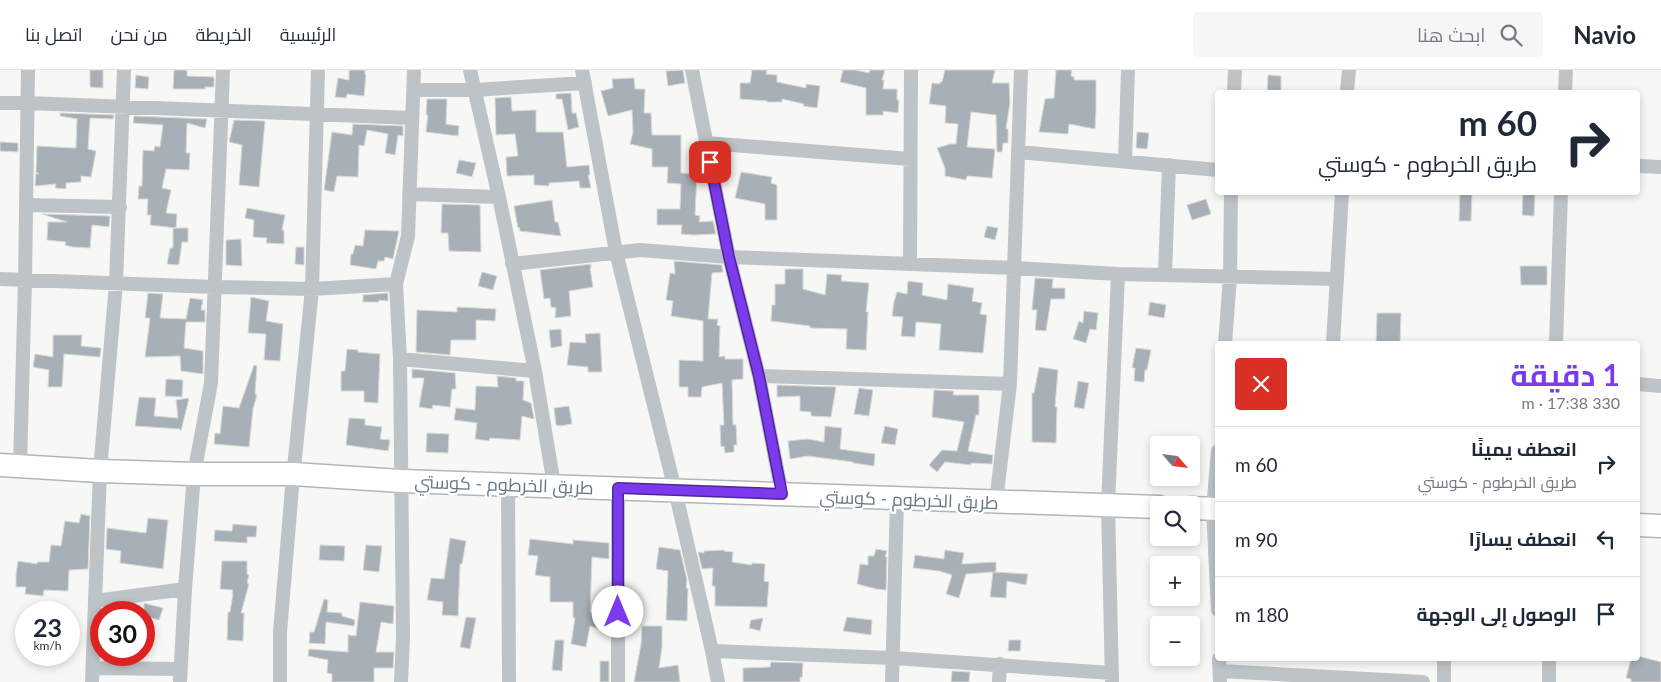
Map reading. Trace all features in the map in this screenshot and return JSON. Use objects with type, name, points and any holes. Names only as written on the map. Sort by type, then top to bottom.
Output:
[{"type":"highway","name":"طريق الخرطوم - كوستي","points":[[10,466],[194,474],[293,474],[401,481],[1150,507]]},
{"type":"highway","points":[[1200,508],[1215,509]]},
{"type":"highway","points":[[1640,525],[1661,526]]},
{"type":"street","points":[[10,466],[25,280],[28,70]]},
{"type":"street","points":[[124,70],[116,284],[100,471],[95,601],[185,589]]},
{"type":"street","points":[[92,682],[93,668],[180,675],[194,474],[211,383],[223,70]]},
{"type":"street","points":[[280,682],[280,632],[293,474],[312,289],[318,70]]},
{"type":"street","points":[[402,682],[400,359],[396,284],[408,236],[414,70]]},
{"type":"street","points":[[470,70],[535,372],[554,485]]},
{"type":"street","points":[[692,70],[729,257],[759,376],[782,494]]},
{"type":"street","points":[[910,264],[911,70]]},
{"type":"street","points":[[996,502],[1010,384],[1021,70]]},
{"type":"street","points":[[1125,161],[1128,70]]},
{"type":"street","points":[[1234,90],[1235,70]]},
{"type":"street","points":[[1347,90],[1349,70]]},
{"type":"street","points":[[1565,90],[1566,70]]},
{"type":"street","points":[[414,90],[474,90],[583,76],[616,252],[675,490],[718,682]]},
{"type":"street","points":[[0,103],[412,118]]},
{"type":"street","points":[[706,143],[910,160]]},
{"type":"street","points":[[1018,152],[1215,170]]},
{"type":"street","points":[[1165,274],[1168,165]]},
{"type":"street","points":[[1640,166],[1661,167]]},
{"type":"street","points":[[409,194],[499,198]]},
{"type":"street","points":[[1225,341],[1230,277],[1231,195]]},
{"type":"street","points":[[1333,341],[1342,195]]},
{"type":"street","points":[[1556,341],[1561,195]]},
{"type":"street","points":[[26,205],[120,207]]},
{"type":"street","points":[[512,264],[616,252],[660,251],[729,257],[1118,274],[1337,280]]},
{"type":"street","points":[[712,651],[1000,664],[1112,677],[1108,506],[1118,274]]},
{"type":"street","points":[[0,279],[312,289],[396,284]]},
{"type":"street","points":[[400,359],[535,372]]},
{"type":"street","points":[[759,376],[1010,384]]},
{"type":"street","points":[[1640,384],[1661,386]]},
{"type":"street","points":[[508,484],[509,682]]},
{"type":"street","points":[[618,488],[618,682]]},
{"type":"street","points":[[892,682],[897,499]]},
{"type":"street","points":[[1444,661],[1444,682]]},
{"type":"street","points":[[1549,661],[1549,682]]},
{"type":"street","points":[[999,682],[1000,664]]},
{"type":"street","points":[[1220,670],[1329,679],[1423,682]]},
{"type":"building","points":[[90,70],[103,70],[103,88],[90,87]]},
{"type":"building","points":[[174,70],[187,70],[187,76],[214,77],[214,87],[205,87],[205,89],[173,89]]},
{"type":"building","points":[[349,70],[365,70],[364,96],[347,94],[346,98],[335,97],[338,78],[349,80]]},
{"type":"building","points":[[683,70],[685,83],[668,86],[666,71]]},
{"type":"building","points":[[752,70],[767,70],[766,74],[777,75],[777,82],[806,88],[806,84],[820,86],[817,108],[803,106],[804,104],[782,99],[782,102],[767,102],[740,99],[740,83],[750,83]]},
{"type":"building","points":[[843,70],[869,73],[870,70],[885,70],[882,80],[884,80],[883,89],[897,89],[897,100],[899,100],[898,113],[883,111],[883,115],[866,115],[866,88],[840,82]]},
{"type":"building","points":[[945,70],[995,70],[992,83],[1009,83],[1010,102],[1006,129],[1008,129],[1008,143],[1003,143],[1002,152],[997,152],[996,115],[971,112],[967,147],[995,149],[992,178],[967,176],[966,180],[945,176],[945,168],[937,148],[956,144],[958,124],[945,123],[946,106],[929,104],[932,83],[940,84],[942,82]]},
{"type":"building","points":[[1056,70],[1072,70],[1071,76],[1074,77],[1074,80],[1096,80],[1095,129],[1069,124],[1068,134],[1039,132],[1045,99],[1054,98]]},
{"type":"building","points":[[136,75],[149,77],[148,89],[135,88]]},
{"type":"building","points":[[1268,75],[1281,76],[1281,90],[1267,90]]},
{"type":"building","points":[[634,78],[635,89],[645,89],[644,113],[651,113],[652,135],[681,135],[681,173],[697,174],[695,215],[700,216],[699,222],[713,221],[716,234],[681,234],[682,225],[657,225],[657,209],[680,209],[681,184],[667,183],[668,167],[652,167],[652,149],[630,144],[633,132],[632,110],[608,116],[601,91],[613,88],[612,79]]},
{"type":"building","points":[[571,93],[572,113],[576,113],[579,127],[568,130],[562,99],[556,99],[556,94]]},
{"type":"building","points":[[511,97],[512,111],[536,110],[536,132],[563,132],[567,167],[589,165],[590,175],[588,175],[591,188],[580,188],[579,181],[549,183],[549,186],[534,185],[534,175],[507,176],[506,157],[518,156],[515,134],[496,135],[495,98]]},
{"type":"building","points":[[427,99],[447,99],[446,124],[459,126],[458,136],[426,132]]},
{"type":"building","points":[[60,113],[114,115],[113,119],[90,118],[88,149],[96,151],[91,177],[81,176],[81,182],[66,183],[66,189],[55,188],[56,184],[35,186],[36,173],[39,174],[36,172],[37,146],[76,148],[77,119],[60,116]]},
{"type":"building","points":[[134,116],[207,119],[205,128],[187,123],[186,153],[190,153],[189,170],[166,169],[162,188],[171,190],[166,213],[177,214],[176,228],[150,225],[151,215],[147,215],[148,199],[138,199],[139,186],[142,186],[143,150],[154,151],[155,146],[160,147],[163,125],[133,123]]},
{"type":"building","points":[[234,120],[265,121],[259,187],[239,185],[242,145],[229,142]]},
{"type":"building","points":[[353,124],[403,126],[403,136],[398,135],[395,155],[385,153],[388,134],[367,130],[364,146],[359,145],[358,177],[337,176],[334,192],[324,190],[332,132],[352,135]]},
{"type":"building","points":[[1137,132],[1149,133],[1147,149],[1136,148]]},
{"type":"building","points":[[0,142],[18,143],[18,152],[0,151]]},
{"type":"building","points":[[459,160],[476,163],[472,177],[456,173]]},
{"type":"building","points":[[741,172],[772,177],[771,183],[777,185],[777,220],[765,220],[765,204],[735,198]]},
{"type":"building","points":[[1460,195],[1472,195],[1471,221],[1459,221]]},
{"type":"building","points":[[1523,195],[1535,195],[1534,216],[1522,215]]},
{"type":"building","points":[[1206,199],[1211,214],[1192,220],[1187,205]]},
{"type":"building","points":[[552,200],[555,222],[558,222],[561,236],[520,231],[514,206]]},
{"type":"building","points":[[442,204],[480,205],[481,252],[449,251],[448,233],[441,233]]},
{"type":"building","points":[[247,208],[285,215],[282,230],[284,230],[284,244],[266,243],[267,238],[253,237],[254,220],[245,218]]},
{"type":"building","points":[[42,214],[110,216],[109,227],[92,225],[90,248],[72,247],[65,245],[66,242],[47,240],[48,222],[67,222]]},
{"type":"building","points":[[987,226],[998,228],[995,240],[984,237]]},
{"type":"building","points":[[173,228],[188,228],[188,242],[182,242],[179,264],[177,265],[167,264],[170,248],[173,248]]},
{"type":"building","points":[[365,230],[399,231],[393,259],[385,257],[384,261],[378,261],[376,269],[350,265],[351,254],[353,254],[355,245],[363,246]]},
{"type":"building","points":[[241,239],[242,266],[226,265],[226,240]]},
{"type":"building","points":[[296,247],[304,247],[304,265],[295,264]]},
{"type":"building","points":[[674,261],[722,265],[723,272],[712,273],[708,319],[718,319],[717,325],[720,326],[719,357],[743,359],[743,379],[732,380],[733,425],[736,425],[737,445],[734,445],[734,452],[725,453],[724,446],[721,447],[720,425],[724,425],[722,383],[702,387],[701,397],[688,397],[688,387],[679,387],[679,360],[703,361],[703,321],[671,316],[673,301],[666,300],[670,273],[675,274]]},
{"type":"building","points":[[591,264],[593,287],[569,291],[571,316],[555,318],[556,308],[551,307],[550,298],[544,299],[540,270]]},
{"type":"building","points":[[1520,266],[1547,266],[1547,285],[1521,285]]},
{"type":"building","points":[[785,269],[803,269],[803,289],[825,295],[827,274],[842,275],[841,281],[869,283],[866,312],[868,312],[866,350],[846,349],[847,329],[810,328],[810,326],[771,321],[772,305],[775,305],[775,284],[785,284]]},
{"type":"building","points":[[482,272],[497,276],[493,290],[478,286]]},
{"type":"building","points":[[1035,278],[1053,279],[1052,288],[1065,288],[1065,299],[1051,299],[1046,331],[1035,330],[1037,310],[1032,310]]},
{"type":"building","points":[[908,281],[923,283],[922,295],[947,300],[948,284],[974,288],[972,301],[982,303],[980,314],[987,315],[983,353],[939,350],[941,324],[916,322],[915,337],[901,336],[903,317],[892,316],[897,292],[907,294]]},
{"type":"building","points":[[148,293],[163,294],[160,318],[186,319],[190,298],[203,300],[201,310],[205,310],[205,322],[186,322],[184,348],[203,351],[203,374],[181,371],[180,356],[145,357],[150,318],[145,318]]},
{"type":"building","points":[[388,293],[388,301],[363,302],[363,295]]},
{"type":"building","points":[[251,297],[269,301],[266,321],[283,324],[280,361],[264,360],[266,334],[248,333]]},
{"type":"building","points":[[1150,302],[1166,305],[1164,318],[1148,315]]},
{"type":"building","points":[[457,307],[496,309],[495,321],[476,320],[476,340],[451,340],[450,355],[416,352],[417,310],[457,312]]},
{"type":"building","points":[[1084,311],[1098,313],[1096,330],[1090,329],[1086,343],[1073,339],[1079,321],[1083,323]]},
{"type":"building","points":[[1377,313],[1401,313],[1400,341],[1376,341]]},
{"type":"building","points":[[561,329],[562,346],[551,348],[549,330]]},
{"type":"building","points":[[600,333],[602,372],[588,372],[588,367],[567,365],[570,342],[586,343],[585,334]]},
{"type":"building","points":[[53,335],[82,335],[81,346],[101,348],[100,357],[64,354],[62,387],[48,387],[49,370],[33,367],[35,354],[53,357]]},
{"type":"building","points":[[1136,348],[1151,350],[1147,370],[1145,370],[1144,382],[1134,381],[1135,368],[1132,368]]},
{"type":"building","points":[[347,349],[380,354],[378,403],[364,402],[364,391],[341,391],[341,371],[345,371]]},
{"type":"building","points":[[254,365],[257,366],[255,394],[257,395],[253,409],[249,447],[214,444],[215,433],[220,434],[223,406],[239,408]]},
{"type":"building","points":[[1039,367],[1058,370],[1055,407],[1057,407],[1056,443],[1032,442],[1032,393],[1034,393]]},
{"type":"building","points":[[412,369],[455,373],[456,389],[452,389],[450,407],[433,405],[432,409],[419,407],[424,378],[412,378]]},
{"type":"building","points":[[497,376],[524,381],[523,400],[531,403],[534,419],[522,416],[520,440],[490,438],[489,441],[475,439],[477,423],[454,420],[456,408],[475,410],[476,386],[498,387]]},
{"type":"building","points":[[166,379],[183,380],[182,397],[165,396]]},
{"type":"building","points":[[1078,381],[1089,383],[1084,409],[1074,407]]},
{"type":"building","points":[[777,385],[836,387],[831,417],[811,416],[811,412],[800,411],[800,396],[777,397]]},
{"type":"building","points":[[859,388],[873,390],[869,416],[854,414]]},
{"type":"building","points":[[934,390],[954,391],[953,395],[979,395],[979,415],[976,415],[968,451],[993,455],[992,464],[971,463],[971,465],[945,462],[937,472],[929,465],[942,450],[957,451],[964,422],[932,417]]},
{"type":"building","points":[[139,397],[156,398],[154,416],[178,418],[176,400],[189,398],[181,431],[180,429],[135,426]]},
{"type":"building","points":[[569,406],[572,424],[556,425],[554,408]]},
{"type":"building","points":[[349,418],[365,419],[365,425],[382,427],[380,439],[390,440],[388,451],[346,445]]},
{"type":"building","points":[[825,426],[842,428],[840,449],[875,454],[874,466],[808,456],[790,459],[788,441],[808,439],[824,442]]},
{"type":"building","points":[[885,426],[898,429],[895,445],[881,443]]},
{"type":"building","points":[[427,433],[449,434],[448,453],[426,452]]},
{"type":"building","points":[[81,514],[90,516],[88,569],[69,570],[68,591],[44,590],[43,596],[25,594],[26,587],[16,587],[18,561],[37,564],[37,562],[49,562],[51,545],[61,546],[65,521],[79,523]]},
{"type":"building","points":[[148,518],[168,520],[163,569],[120,563],[121,551],[106,549],[107,528],[146,533]]},
{"type":"building","points":[[233,524],[257,526],[256,537],[247,537],[247,543],[214,541],[215,530],[232,531]]},
{"type":"building","points":[[450,538],[466,541],[462,564],[460,564],[458,616],[442,615],[443,602],[427,600],[431,578],[444,579]]},
{"type":"building","points":[[530,539],[573,544],[573,540],[609,543],[609,559],[592,557],[590,612],[609,617],[605,631],[590,626],[586,647],[571,644],[575,618],[573,618],[573,602],[550,602],[550,577],[535,575],[538,556],[528,555]]},
{"type":"building","points":[[320,545],[345,546],[344,561],[319,560]]},
{"type":"building","points":[[366,545],[382,546],[379,572],[363,570]]},
{"type":"building","points":[[659,547],[680,550],[687,580],[686,588],[688,588],[687,621],[666,620],[668,571],[656,569]]},
{"type":"building","points":[[876,549],[887,551],[885,557],[887,557],[886,590],[857,584],[860,564],[868,565],[868,556],[874,556]]},
{"type":"building","points":[[724,550],[733,552],[732,562],[752,565],[752,563],[765,564],[764,581],[769,582],[767,607],[715,606],[715,586],[712,586],[713,568],[702,569],[698,552]]},
{"type":"building","points":[[945,550],[964,553],[962,564],[996,562],[996,571],[994,572],[1028,574],[1026,585],[1007,581],[1006,598],[990,597],[993,572],[966,574],[959,598],[946,594],[952,575],[939,571],[913,568],[915,555],[944,559]]},
{"type":"building","points":[[222,561],[247,561],[247,574],[249,575],[247,583],[249,584],[241,613],[244,613],[243,641],[227,640],[228,612],[230,612],[233,590],[220,589]]},
{"type":"building","points":[[324,599],[328,600],[327,612],[342,613],[342,616],[355,620],[354,626],[326,622],[325,644],[309,643],[310,632],[314,632]]},
{"type":"building","points":[[360,602],[394,606],[393,624],[381,622],[376,652],[394,652],[393,668],[374,668],[374,682],[332,682],[332,674],[327,673],[328,660],[308,656],[309,649],[348,652],[348,635],[356,636]]},
{"type":"building","points":[[155,606],[163,608],[159,620],[155,619]]},
{"type":"building","points":[[466,617],[476,618],[470,649],[460,647]]},
{"type":"building","points":[[847,617],[872,620],[871,635],[843,631]]},
{"type":"building","points":[[763,618],[760,631],[749,628],[751,620]]},
{"type":"building","points":[[642,626],[662,626],[659,668],[678,665],[680,682],[634,682],[641,644]]},
{"type":"building","points":[[555,640],[564,640],[562,671],[552,670]]},
{"type":"building","points":[[1009,640],[1021,640],[1020,651],[1008,651]]},
{"type":"building","points":[[1640,657],[1661,662],[1661,682],[1631,682],[1631,679],[1626,678],[1630,661],[1640,661]]},
{"type":"building","points":[[600,661],[609,661],[609,682],[600,682]]},
{"type":"building","points":[[771,662],[803,663],[800,682],[743,682],[743,668],[770,667]]},
{"type":"building","points":[[952,671],[970,672],[969,682],[951,682]]},
{"type":"route","points":[[618,612],[618,488],[782,494],[759,376],[729,257],[710,162]]}]
